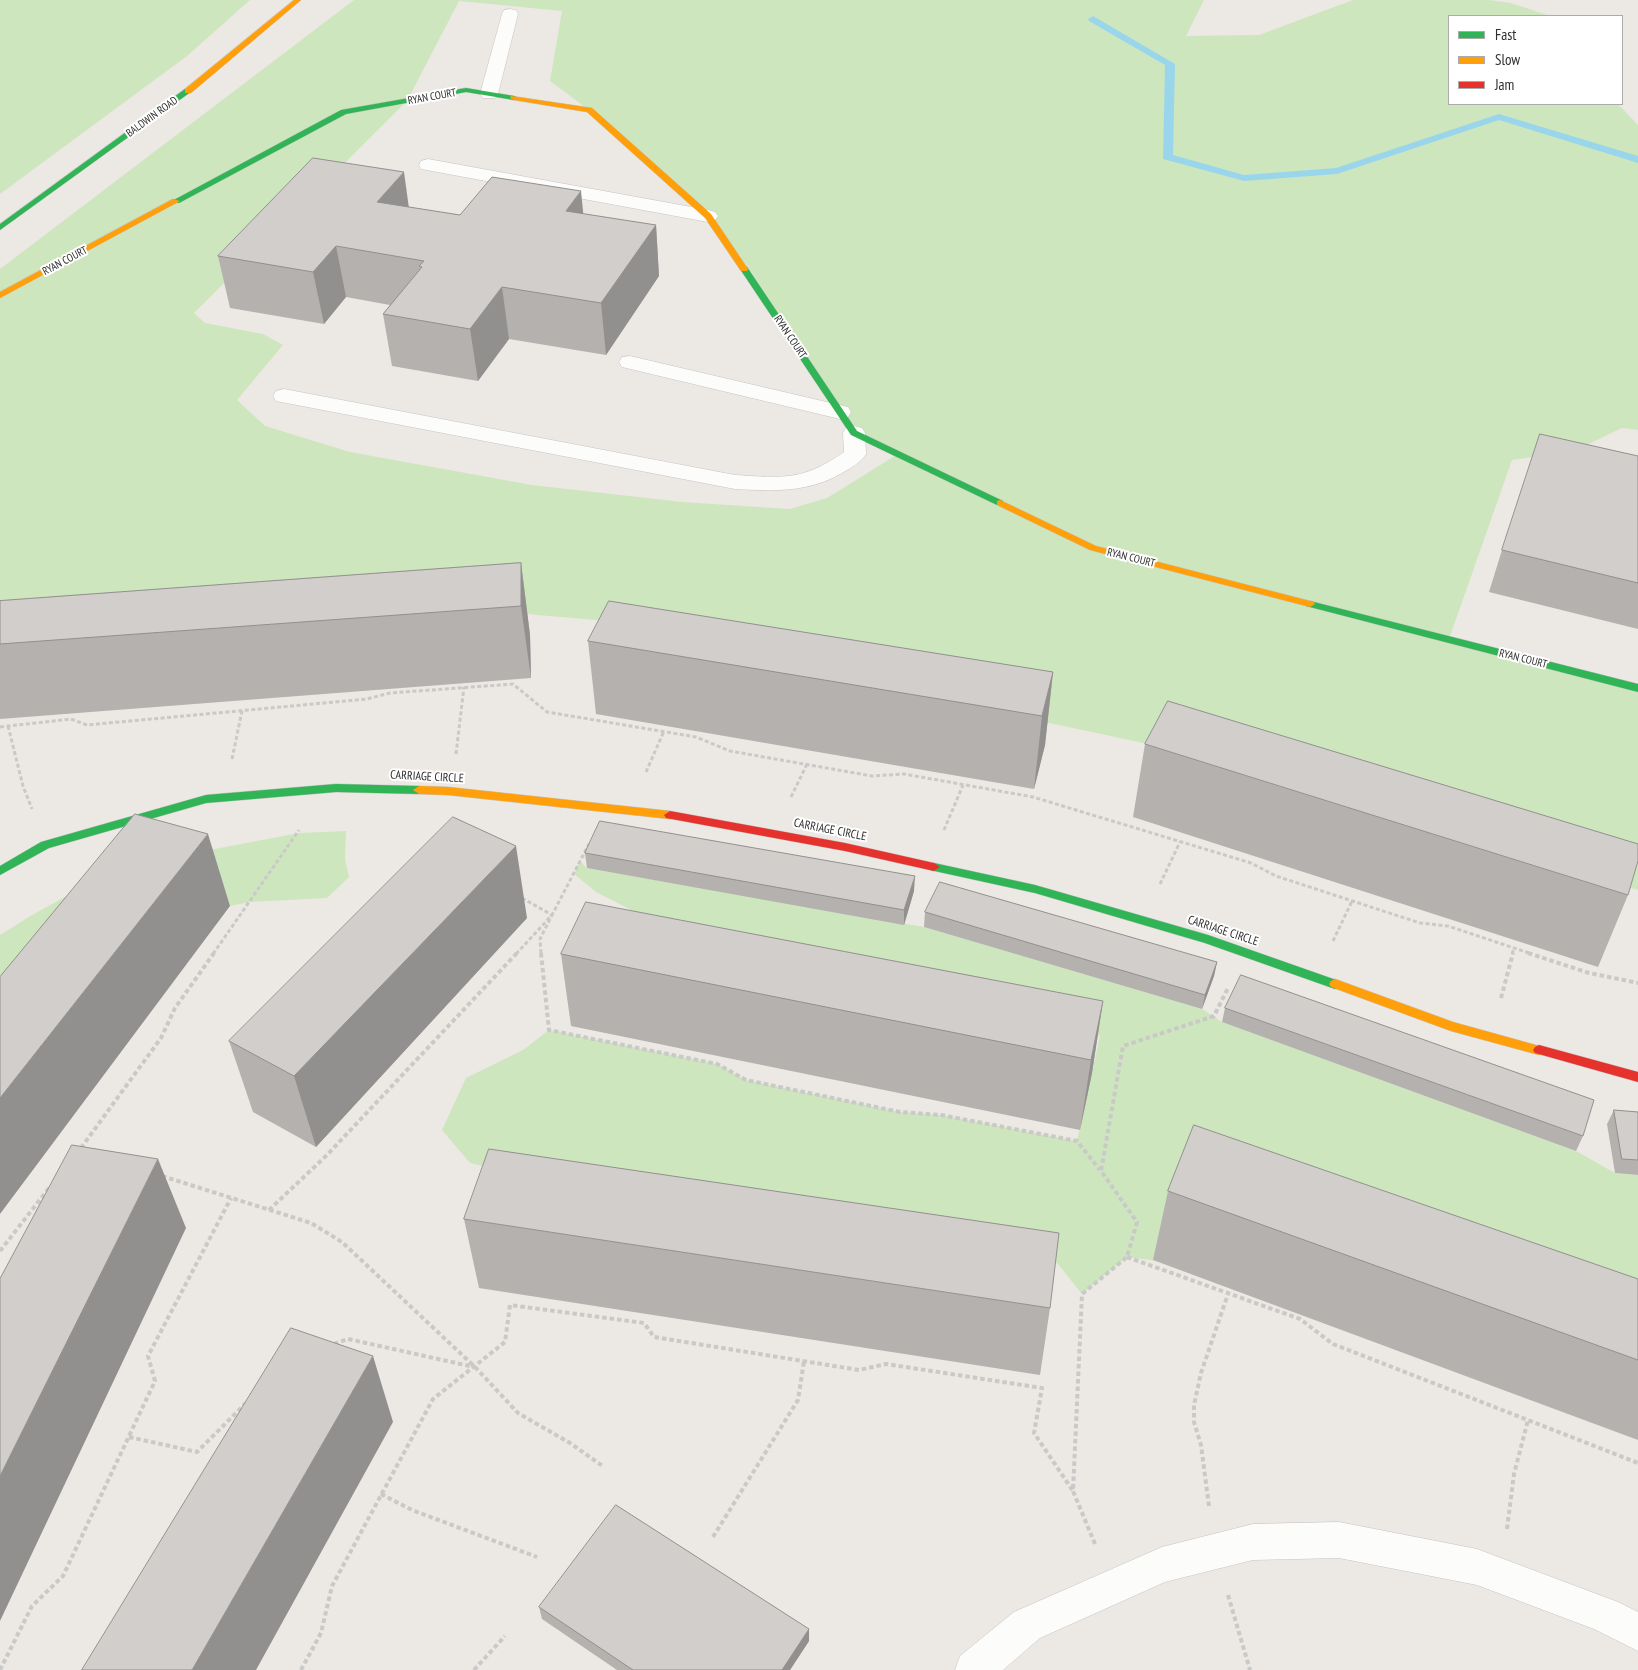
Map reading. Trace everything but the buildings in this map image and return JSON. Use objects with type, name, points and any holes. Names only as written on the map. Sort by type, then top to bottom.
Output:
[{"type":"street","name":"BALDWIN ROAD","points":[[0,228],[218,68],[263,32],[298,0]]},
{"type":"street","points":[[489,94],[510,14]]},
{"type":"street","name":"RYAN COURT","points":[[0,295],[344,112],[466,90],[589,110],[708,216],[854,433],[1093,548],[1638,688]]},
{"type":"street","points":[[428,165],[708,216]]},
{"type":"street","points":[[630,362],[840,412]]},
{"type":"street","points":[[284,396],[735,482],[786,485],[809,482],[833,471],[855,454],[854,433]]},
{"type":"street","name":"CARRIAGE CIRCLE","points":[[0,871],[45,845],[206,799],[336,788],[448,791],[650,811],[845,846],[1035,889],[1208,939],[1451,1026],[1638,1077]]},
{"type":"street","points":[[974,1670],[1027,1624],[1162,1565],[1253,1542],[1339,1540],[1477,1567],[1605,1615],[1638,1632]]},
{"type":"path","points":[[0,727],[72,719],[87,725],[242,711],[464,687],[513,684],[547,712],[696,737],[730,751],[872,776],[904,774],[1032,797],[1251,863],[1276,876],[1420,923],[1448,926],[1589,973],[1638,983]]},
{"type":"path","points":[[456,734],[464,687]]},
{"type":"path","points":[[232,797],[232,753],[242,711]]},
{"type":"path","points":[[8,726],[23,786]]},
{"type":"path","points":[[658,745],[664,732]]},
{"type":"path","points":[[931,866],[963,785]]},
{"type":"path","points":[[86,1154],[78,1152],[161,1038],[175,1008],[299,834],[304,790]]},
{"type":"path","points":[[606,808],[540,939],[549,1030],[717,1064],[746,1080],[755,1082],[900,1112],[941,1114],[1077,1141],[1137,1222],[1127,1257],[1082,1294],[1074,1491]]},
{"type":"path","points":[[1143,920],[1180,842]]},
{"type":"path","points":[[522,898],[552,915]]},
{"type":"path","points":[[269,1210],[327,1155],[552,915]]},
{"type":"path","points":[[1490,1036],[1514,948]]},
{"type":"path","points":[[1101,1171],[1122,1046],[1214,1016]]},
{"type":"path","points":[[158,1175],[311,1223],[342,1242],[475,1367],[518,1413],[570,1443],[604,1467]]},
{"type":"path","points":[[0,1251],[54,1182]]},
{"type":"path","points":[[0,1670],[32,1606],[63,1576],[155,1381],[148,1356],[232,1198]]},
{"type":"path","points":[[1127,1257],[1300,1320],[1333,1344],[1638,1463]]},
{"type":"path","points":[[1215,1552],[1200,1444],[1194,1419],[1198,1386],[1211,1342],[1223,1316],[1228,1294]]},
{"type":"path","points":[[301,1670],[321,1633],[332,1586],[433,1399],[505,1342],[510,1305],[644,1323],[654,1336],[858,1370],[886,1364],[1042,1388],[1034,1433],[1074,1491],[1112,1587]]},
{"type":"path","points":[[331,1345],[348,1339],[475,1367]]},
{"type":"path","points":[[713,1537],[798,1400],[804,1361]]},
{"type":"path","points":[[129,1437],[197,1452],[252,1398]]},
{"type":"path","points":[[1502,1576],[1514,1474],[1528,1420]]},
{"type":"path","points":[[381,1494],[412,1510],[537,1557]]},
{"type":"path","points":[[474,1670],[505,1636]]},
{"type":"path","points":[[1241,1642],[1250,1670]]},
{"type":"green space","points":[[0,0],[250,0],[187,56],[0,194]]},
{"type":"green space","points":[[354,0],[1204,0],[1186,36],[1259,35],[1353,0],[1489,0],[1511,3],[1547,15],[1448,15],[1448,105],[1619,105],[1638,125],[1638,430],[1622,428],[1574,451],[1512,460],[1449,639],[1638,688],[1638,890],[1423,832],[1167,748],[880,687],[655,625],[537,615],[380,593],[0,633],[0,269]],"holes":[[[459,1],[562,11],[550,81],[589,110],[708,216],[854,433],[898,454],[827,498],[790,509],[682,502],[532,485],[350,452],[265,426],[237,400],[283,345],[263,334],[205,323],[194,313],[407,101]]]},
{"type":"green space","points":[[346,831],[345,859],[349,877],[327,898],[250,902],[230,906],[160,886],[0,1051],[0,935],[96,880],[173,857],[299,833]]},
{"type":"green space","points":[[580,861],[587,868],[924,927],[1202,1009],[1222,1022],[1576,1151],[1615,1173],[1638,1175],[1638,1322],[1127,1257],[1082,1294],[1057,1263],[519,1174],[470,1163],[442,1130],[466,1078],[523,1050],[549,1030],[717,1064],[746,1080],[900,1112],[941,1115],[1077,1141],[1100,1036],[635,912],[596,892],[574,874]]},
{"type":"waterway","points":[[1093,19],[1170,64],[1167,157],[1244,178],[1337,171],[1499,117],[1638,160]]},
{"type":"traffic: fast","points":[[176,201],[344,112],[466,90],[514,98]]},
{"type":"traffic: fast","points":[[0,228],[188,91]]},
{"type":"traffic: fast","points":[[744,269],[854,433],[1000,503]]},
{"type":"traffic: fast","points":[[1310,604],[1638,688]]},
{"type":"traffic: fast","points":[[0,871],[45,845],[206,799],[336,788],[419,790]]},
{"type":"traffic: fast","points":[[934,867],[1035,889],[1208,939],[1335,984]]},
{"type":"traffic: slow","points":[[188,91],[298,0]]},
{"type":"traffic: slow","points":[[514,98],[589,110],[708,216],[744,269]]},
{"type":"traffic: slow","points":[[0,295],[176,201]]},
{"type":"traffic: slow","points":[[1000,503],[1093,548],[1310,604]]},
{"type":"traffic: slow","points":[[419,790],[448,791],[670,815]]},
{"type":"traffic: slow","points":[[1335,984],[1451,1026],[1539,1050]]},
{"type":"traffic: jam","points":[[670,815],[845,847],[934,867]]},
{"type":"traffic: jam","points":[[1539,1050],[1638,1077]]}]
